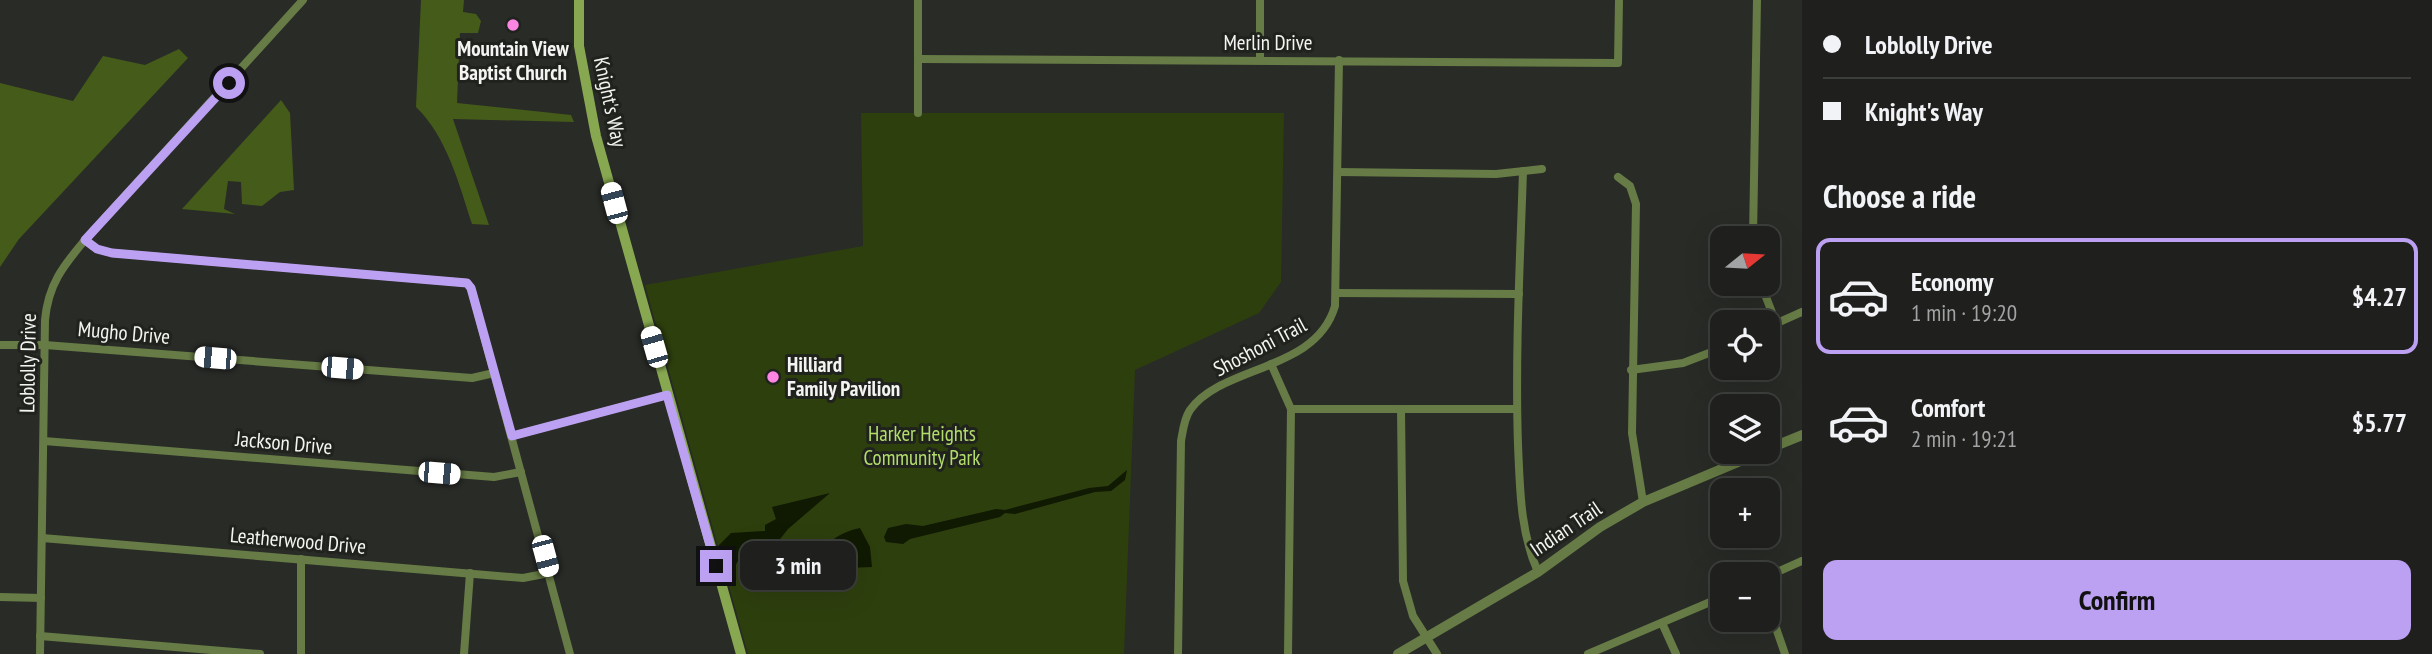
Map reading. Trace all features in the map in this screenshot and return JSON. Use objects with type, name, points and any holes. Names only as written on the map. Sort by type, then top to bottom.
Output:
[{"type":"main road","points":[[570,0],[578,26]]},
{"type":"main road","name":"Knight's Way","points":[[579,0],[578,26],[583,73],[596,136],[741,654]]},
{"type":"street","name":"Loblolly Drive","points":[[40,654],[45,345],[47,301],[53,281],[85,240],[303,0]]},
{"type":"street","points":[[918,0],[918,113]]},
{"type":"street","points":[[1260,0],[1261,60]]},
{"type":"street","name":"Merlin Drive","points":[[918,60],[1618,63],[1619,0]]},
{"type":"street","points":[[1753,226],[1757,0]]},
{"type":"street","name":"Shoshoni Trail","points":[[1178,654],[1184,424],[1188,412],[1205,395],[1271,364],[1320,335],[1331,318],[1336,293],[1339,60]]},
{"type":"street","points":[[1338,172],[1523,172],[1542,169]]},
{"type":"street","points":[[1523,172],[1517,410],[1524,524],[1529,551],[1538,572]]},
{"type":"street","points":[[1618,177],[1630,186],[1636,204],[1631,370],[1633,444],[1643,502]]},
{"type":"street","points":[[85,240],[97,249],[112,253],[467,283],[471,288],[570,654]]},
{"type":"street","points":[[1336,293],[1519,294]]},
{"type":"street","points":[[1780,321],[1802,312]]},
{"type":"street","name":"Mugho Drive","points":[[1,345],[45,345],[472,378],[494,373]]},
{"type":"street","points":[[1631,370],[1683,363],[1710,353]]},
{"type":"street","points":[[1271,364],[1291,409],[1288,654]]},
{"type":"street","points":[[512,436],[667,395]]},
{"type":"street","points":[[1291,409],[1517,410]]},
{"type":"street","points":[[1401,409],[1403,581],[1413,616],[1437,654]]},
{"type":"street","points":[[1780,444],[1802,435]]},
{"type":"street","name":"Jackson Drive","points":[[44,441],[494,477],[521,472]]},
{"type":"street","name":"Indian Trail","points":[[1398,654],[1538,572],[1600,527],[1643,502],[1733,464]]},
{"type":"street","name":"Leatherwood Drive","points":[[42,538],[523,579],[549,573]]},
{"type":"street","points":[[301,559],[301,654]]},
{"type":"street","points":[[1780,571],[1802,561]]},
{"type":"street","points":[[464,654],[470,573]]},
{"type":"street","points":[[0,597],[41,597]]},
{"type":"street","points":[[1588,654],[1710,602]]},
{"type":"street","points":[[1662,623],[1676,654]]},
{"type":"street","points":[[1777,632],[1785,654]]},
{"type":"street","points":[[40,636],[260,654]]},
{"type":"green space","points":[[421,0],[464,0],[463,12],[476,14],[481,21],[478,33],[460,33],[457,103],[571,115],[574,122],[453,119],[489,225],[472,224],[444,147],[427,119],[416,107]]},
{"type":"green space","points":[[179,49],[188,58],[19,239],[0,267],[0,83],[73,101],[103,56],[145,65]]},
{"type":"green space","points":[[281,100],[290,113],[294,190],[280,192],[262,206],[242,204],[241,182],[228,181],[224,209],[235,214],[182,209]]},
{"type":"green space","name":"Harker Heights Community Park","points":[[861,113],[1284,113],[1281,282],[1259,313],[1135,370],[1124,654],[748,654],[645,285],[863,246]]},
{"type":"shaded area","points":[[1127,470],[1125,480],[1111,491],[1095,492],[1015,514],[1005,513],[1000,517],[910,539],[903,544],[886,542],[884,537],[888,528],[906,524],[923,526],[1108,486]]},
{"type":"shaded area","points":[[830,493],[788,529],[770,552],[742,554],[731,573],[724,571],[727,565],[721,562],[717,547],[731,533],[765,531],[765,525],[776,519],[772,507]]},
{"type":"shaded area","points":[[860,528],[870,547],[872,567],[822,569],[793,585],[792,577],[801,572],[836,537]]},
{"type":"place","name":"Mountain View Baptist Church","points":[[513,25]]},
{"type":"place","name":"Hilliard Family Pavilion","points":[[773,377]]},
{"type":"route","points":[[229,83],[85,240],[97,249],[112,253],[433,278],[467,283],[471,288],[512,436],[667,395],[716,566]]}]
